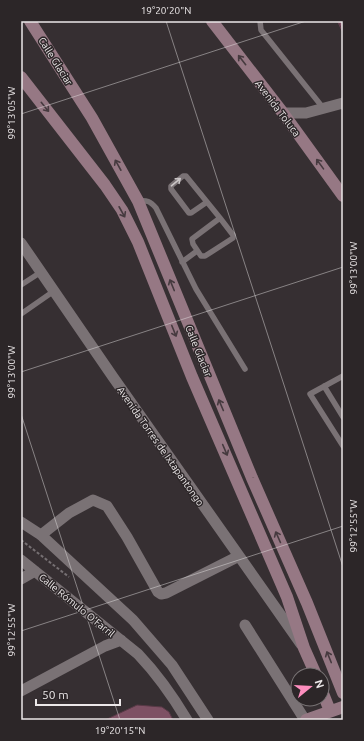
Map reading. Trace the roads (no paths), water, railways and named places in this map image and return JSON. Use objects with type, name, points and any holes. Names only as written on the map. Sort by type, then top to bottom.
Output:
[{"type":"street","name":"Calle Glaciar","points":[[30,21],[92,118],[138,201],[206,368],[307,603],[343,693]]},
{"type":"street","name":"Avenida Toluca","points":[[212,21],[283,113],[343,196]]},
{"type":"street","name":"Calle Glaciar","points":[[21,77],[105,185],[122,210],[138,242],[192,376],[286,597],[312,667]]},
{"type":"street","points":[[283,113],[306,113],[343,103]]},
{"type":"street","points":[[138,242],[153,236]]},
{"type":"street","name":"Avenida Torres de Ixtapantongo","points":[[21,242],[112,377],[304,648]]},
{"type":"street","points":[[41,535],[69,513],[93,500],[106,506],[127,537],[158,592],[161,594],[166,594],[238,556]]},
{"type":"street","points":[[21,522],[41,535],[133,620],[172,665],[208,720]]},
{"type":"street","name":"Calle Rómulo O'Farril","points":[[21,560],[121,640]]},
{"type":"street","points":[[21,579],[35,571]]},
{"type":"street","points":[[245,625],[306,720],[343,707]]},
{"type":"street","points":[[121,640],[138,654],[152,669],[173,696],[187,720]]},
{"type":"street","name":"Calle Rómulo O'Farril","points":[[21,692],[105,646],[121,640]]},
{"type":"street","points":[[328,707],[330,711]]},
{"type":"lane","points":[[260,21],[261,30],[324,109]]},
{"type":"lane","points":[[207,202],[191,214],[171,189],[171,186],[183,176],[186,176],[220,218],[233,235],[233,238],[205,256],[201,256],[193,244],[192,239],[220,218]]},
{"type":"lane","points":[[138,201],[147,200],[152,202],[156,208],[196,289],[245,369]]},
{"type":"lane","points":[[182,262],[198,251]]},
{"type":"lane","points":[[21,285],[41,272]]},
{"type":"lane","points":[[21,314],[54,291]]},
{"type":"lane","points":[[343,376],[310,394],[343,446]]},
{"type":"lane","points":[[324,386],[343,417]]}]
